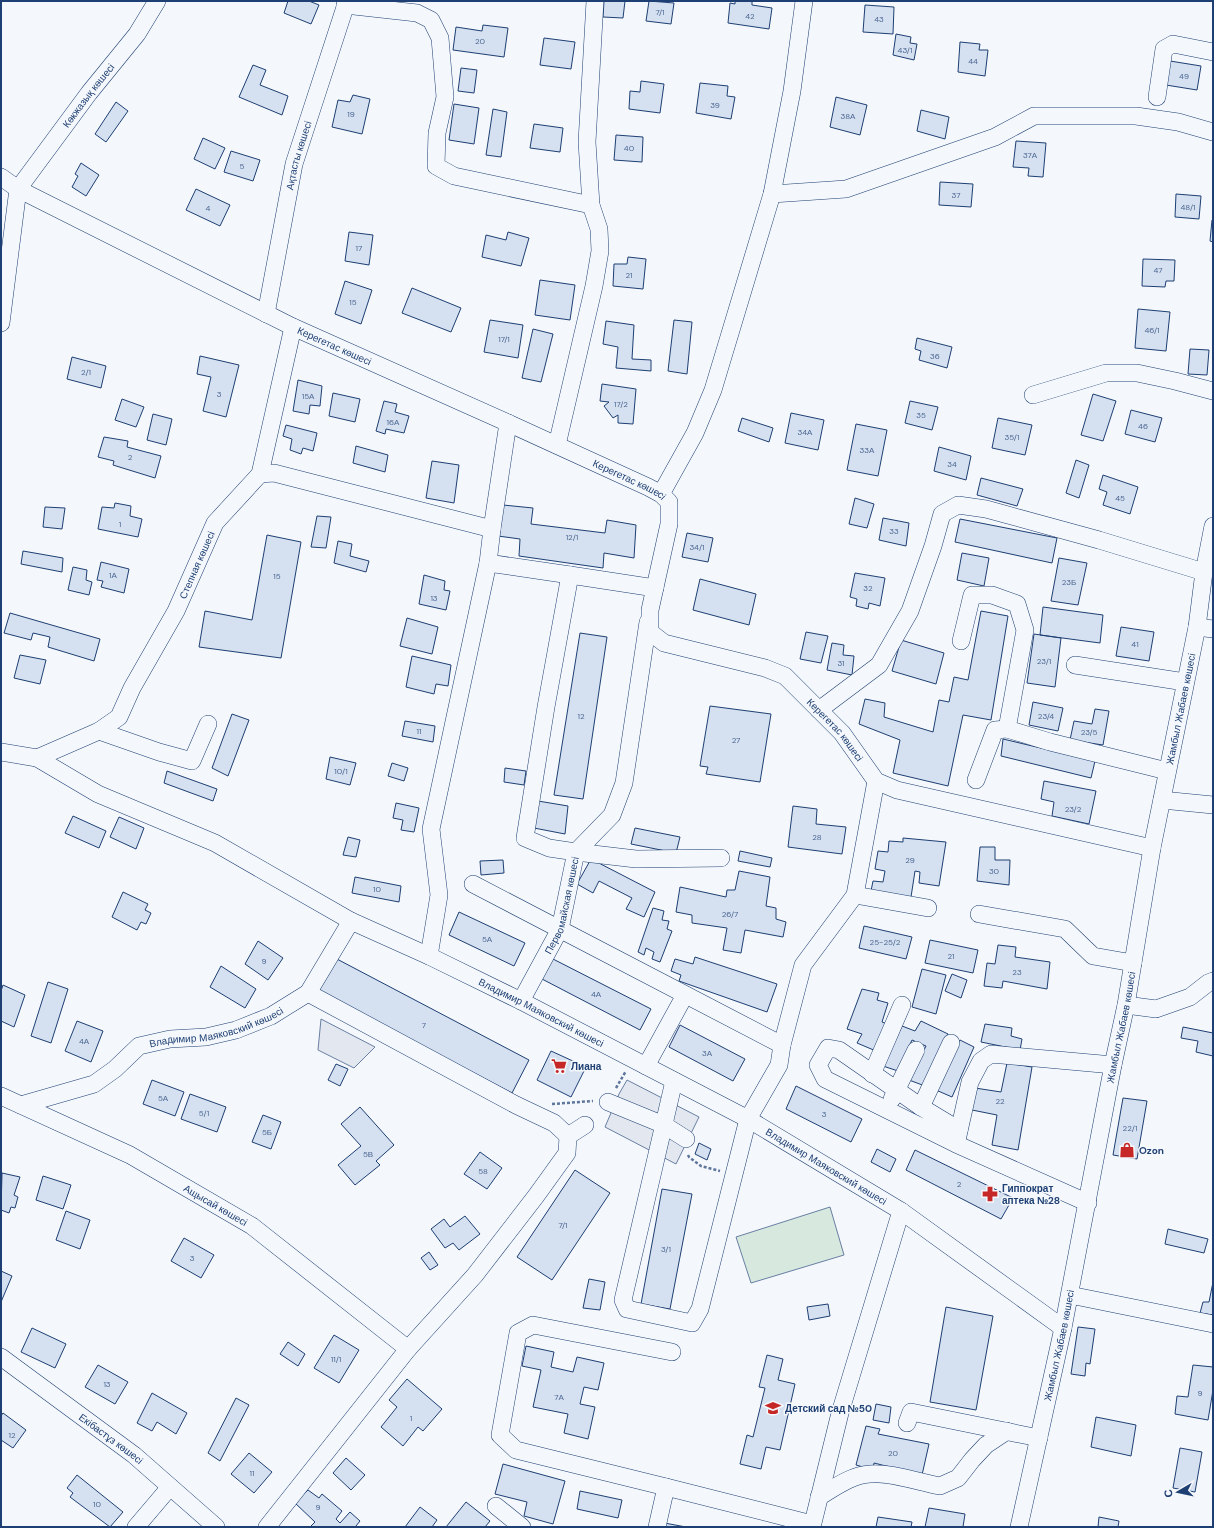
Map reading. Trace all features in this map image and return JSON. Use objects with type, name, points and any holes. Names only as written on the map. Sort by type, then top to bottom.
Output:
[{"type":"street","name":"Көкжазық көшесі","points":[[18,189],[90,93],[137,34],[157,1]]},
{"type":"street","points":[[557,445],[594,286],[600,251],[599,230],[591,205],[587,142],[595,1]]},
{"type":"street","points":[[660,494],[695,433],[713,390],[772,194],[792,91],[804,1]]},
{"type":"street","points":[[346,3],[417,13],[431,20],[440,38],[445,97],[437,133],[436,166],[454,176],[591,205]]},
{"type":"street","name":"Ақтасты көшесі","points":[[266,314],[294,164],[346,3]]},
{"type":"street","points":[[1157,97],[1164,49],[1173,44],[1213,52]]},
{"type":"street","points":[[772,194],[846,189],[995,137],[1034,116],[1136,116],[1178,122],[1213,132]]},
{"type":"street","name":"Керегетас көшесі","points":[[1,177],[18,189],[293,327],[557,445],[660,494],[669,502],[669,524],[650,610],[650,632],[664,643],[765,668],[785,676],[842,733],[876,781]]},
{"type":"street","points":[[1,323],[18,189]]},
{"type":"street","name":"Степная көшесі","points":[[37,758],[99,731],[119,717],[132,688],[176,612],[215,523],[260,474],[293,327]]},
{"type":"street","points":[[1033,395],[1106,373],[1137,373],[1175,381],[1213,392]]},
{"type":"street","points":[[429,956],[440,895],[431,829],[488,563],[508,423]]},
{"type":"street","points":[[260,474],[274,473],[492,528]]},
{"type":"street","points":[[819,710],[879,665],[910,611],[933,546],[942,514],[958,505],[1001,513],[1099,540],[1204,572]]},
{"type":"street","name":"Жамбыл Жабаев көшесі","points":[[1019,1527],[1070,1295],[1126,1005],[1152,848],[1186,682],[1205,628],[1204,572],[1213,526]]},
{"type":"street","points":[[488,563],[655,588]]},
{"type":"street","points":[[570,575],[546,707],[525,838],[549,848],[576,852],[612,815],[624,783],[650,610]]},
{"type":"street","points":[[961,642],[972,596],[992,595],[1017,604],[1025,630],[1007,729]]},
{"type":"street","points":[[1075,665],[1186,682]]},
{"type":"street","points":[[99,731],[159,752],[192,761],[208,724]]},
{"type":"street","points":[[976,780],[995,730],[1007,729],[1057,744],[1168,771]]},
{"type":"street","points":[[1,752],[37,758],[98,794],[215,842],[351,921]]},
{"type":"street","points":[[674,1081],[623,1300],[627,1309],[692,1323],[700,1309],[748,1119],[779,1065],[782,1045],[802,965],[855,895],[876,781],[897,790],[1152,848]]},
{"type":"street","points":[[1162,800],[1213,805]]},
{"type":"street","name":"Первомайская көшесі","points":[[521,1001],[560,929],[576,852],[636,859],[721,858]]},
{"type":"street","points":[[473,884],[782,1045]]},
{"type":"street","points":[[855,895],[928,908]]},
{"type":"street","points":[[979,914],[1065,929],[1093,956],[1133,963]]},
{"type":"street","name":"Владимир Маяковский көшесі","points":[[21,1105],[94,1084],[115,1069],[138,1046],[170,1039],[206,1037],[236,1030],[271,1016],[308,993],[351,921],[429,956],[521,1001],[748,1119],[901,1211],[1063,1328]]},
{"type":"street","points":[[1126,1005],[1156,1009],[1190,998],[1208,983],[1213,981]]},
{"type":"street","points":[[308,993],[554,1123],[568,1136]]},
{"type":"street","points":[[646,1066],[685,995]]},
{"type":"street","points":[[872,1074],[902,1005]]},
{"type":"street","points":[[921,1107],[950,1043]]},
{"type":"street","points":[[958,1137],[896,1089],[839,1050],[828,1048],[818,1065],[824,1079],[886,1110],[958,1137],[1088,1203]]},
{"type":"street","points":[[886,1110],[916,1050]]},
{"type":"street","points":[[958,1137],[970,1082],[981,1061],[991,1054],[1114,1065]]},
{"type":"street","name":"Ащысай көшесі","points":[[1,1096],[130,1155],[252,1226],[408,1348]]},
{"type":"street","points":[[608,1102],[664,1126],[686,1139]]},
{"type":"street","points":[[568,1136],[585,1125]]},
{"type":"street","points":[[267,1527],[408,1348],[475,1275],[536,1196],[567,1152],[568,1136]]},
{"type":"street","points":[[672,1352],[533,1325],[518,1334],[500,1435],[516,1450],[666,1487],[812,1526],[840,1413],[901,1211]]},
{"type":"street","points":[[1070,1295],[1213,1324]]},
{"type":"street","name":"Екібастұз көшесі","points":[[1,1357],[134,1455],[216,1527]]},
{"type":"street","points":[[907,1423],[911,1412],[1039,1438]]},
{"type":"street","points":[[819,1497],[846,1481],[869,1474],[887,1475],[940,1486],[958,1478],[986,1445],[1007,1432]]},
{"type":"street","points":[[136,1527],[170,1487]]},
{"type":"street","points":[[657,1527],[666,1487]]},
{"type":"street","points":[[496,1506],[522,1527]]},
{"type":"path","points":[[546,1105],[593,1101],[608,1102],[626,1070]]},
{"type":"path","points":[[686,1139],[689,1157],[701,1166],[734,1175]]},
{"type":"shaded area","points":[[321,1019],[375,1047],[354,1068],[318,1050]]},
{"type":"shaded area","points":[[627,1080],[699,1117],[676,1164],[605,1127],[619,1094]]},
{"type":"shaded area","points":[[830,1207],[844,1255],[751,1283],[736,1237]]},
{"type":"building","points":[[288,1],[309,1],[319,5],[311,24],[284,13]]},
{"type":"building","points":[[604,1],[625,1],[623,18],[603,17]]},
{"type":"building","points":[[649,1],[674,3],[671,24],[646,21]]},
{"type":"building","points":[[735,1],[752,1],[752,5],[772,8],[769,29],[728,23],[730,3],[735,4]]},
{"type":"building","points":[[865,5],[894,7],[893,34],[863,32]]},
{"type":"building","points":[[483,25],[508,28],[504,57],[453,50],[456,27],[482,31]]},
{"type":"building","points":[[896,34],[911,37],[910,43],[917,44],[914,60],[893,55]]},
{"type":"building","points":[[544,38],[575,42],[571,69],[540,65]]},
{"type":"building","points":[[960,42],[980,44],[979,50],[988,50],[985,76],[958,72]]},
{"type":"building","points":[[1170,61],[1201,66],[1197,90],[1166,85]]},
{"type":"building","points":[[253,65],[266,70],[260,85],[288,96],[282,115],[239,97]]},
{"type":"building","points":[[461,68],[477,70],[474,93],[458,91]]},
{"type":"building","points":[[641,81],[664,84],[660,113],[629,109],[630,91],[640,92]]},
{"type":"building","points":[[700,83],[728,86],[727,96],[735,97],[731,119],[696,113]]},
{"type":"building","points":[[353,95],[370,99],[362,134],[332,127],[338,100],[350,102]]},
{"type":"building","points":[[836,97],[867,105],[860,135],[830,127]]},
{"type":"building","points":[[116,102],[128,111],[106,142],[95,134]]},
{"type":"building","points":[[454,104],[479,108],[474,144],[449,140]]},
{"type":"building","points":[[493,109],[507,112],[501,157],[486,155]]},
{"type":"building","points":[[921,110],[949,117],[945,139],[917,131]]},
{"type":"building","points":[[534,124],[563,128],[560,152],[530,148]]},
{"type":"building","points":[[616,135],[643,137],[642,162],[614,160]]},
{"type":"building","points":[[203,138],[225,148],[215,169],[194,159]]},
{"type":"building","points":[[1016,141],[1046,143],[1043,177],[1028,176],[1029,168],[1013,167]]},
{"type":"building","points":[[231,151],[260,160],[253,181],[224,172]]},
{"type":"building","points":[[81,163],[99,175],[86,196],[72,187],[78,176],[75,174]]},
{"type":"building","points":[[940,182],[973,184],[971,207],[939,205]]},
{"type":"building","points":[[196,189],[230,205],[220,226],[186,210]]},
{"type":"building","points":[[1176,194],[1201,196],[1199,219],[1175,217]]},
{"type":"building","points":[[1213,220],[1213,242],[1210,241]]},
{"type":"building","points":[[349,232],[373,235],[369,265],[345,261]]},
{"type":"building","points":[[508,232],[529,238],[521,266],[482,257],[486,235],[506,240]]},
{"type":"building","points":[[628,257],[646,259],[643,289],[613,286],[614,264],[627,264]]},
{"type":"building","points":[[1143,259],[1175,260],[1174,281],[1166,281],[1165,287],[1142,286]]},
{"type":"building","points":[[540,280],[575,285],[570,320],[535,315]]},
{"type":"building","points":[[345,281],[372,290],[361,324],[335,314]]},
{"type":"building","points":[[412,288],[461,308],[451,332],[402,313]]},
{"type":"building","points":[[1138,309],[1170,312],[1166,351],[1135,348]]},
{"type":"building","points":[[490,320],[523,325],[518,358],[484,352]]},
{"type":"building","points":[[674,320],[692,322],[687,374],[668,371]]},
{"type":"building","points":[[606,321],[634,325],[632,359],[651,360],[651,371],[616,368],[618,347],[603,344]]},
{"type":"building","points":[[533,329],[553,334],[541,382],[522,378]]},
{"type":"building","points":[[917,338],[952,347],[947,368],[919,360],[921,351],[915,349]]},
{"type":"building","points":[[1190,349],[1209,350],[1207,375],[1188,374]]},
{"type":"building","points":[[200,356],[239,365],[226,417],[203,411],[211,377],[197,374]]},
{"type":"building","points":[[72,357],[106,366],[101,388],[67,379]]},
{"type":"building","points":[[298,380],[322,386],[320,406],[310,405],[309,414],[293,411]]},
{"type":"building","points":[[602,384],[636,389],[633,424],[618,423],[618,415],[613,418],[604,406],[609,402],[600,401]]},
{"type":"building","points":[[333,393],[360,399],[355,422],[329,416]]},
{"type":"building","points":[[1093,394],[1116,401],[1103,441],[1081,435]]},
{"type":"building","points":[[122,399],[144,407],[136,427],[115,420]]},
{"type":"building","points":[[384,401],[397,404],[395,412],[409,416],[404,433],[386,429],[385,434],[376,431]]},
{"type":"building","points":[[910,401],[938,407],[932,430],[905,423]]},
{"type":"building","points":[[1131,410],[1162,418],[1155,442],[1125,434]]},
{"type":"building","points":[[791,413],[824,420],[818,450],[785,443]]},
{"type":"building","points":[[153,414],[172,419],[166,445],[147,440]]},
{"type":"building","points":[[742,418],[773,428],[769,442],[738,431]]},
{"type":"building","points":[[998,418],[1032,425],[1025,455],[992,448]]},
{"type":"building","points":[[856,424],[887,430],[878,476],[847,470]]},
{"type":"building","points":[[286,425],[317,433],[313,451],[303,448],[301,454],[290,450],[292,439],[283,436]]},
{"type":"building","points":[[104,437],[128,441],[127,447],[161,456],[155,478],[113,465],[114,461],[98,457]]},
{"type":"building","points":[[356,446],[388,455],[385,472],[353,463]]},
{"type":"building","points":[[939,447],[971,456],[966,480],[934,471]]},
{"type":"building","points":[[1076,460],[1089,465],[1079,498],[1066,493]]},
{"type":"building","points":[[432,461],[459,465],[454,503],[426,498]]},
{"type":"building","points":[[1103,475],[1138,487],[1130,514],[1103,505],[1107,492],[1099,489]]},
{"type":"building","points":[[981,478],[1023,489],[1017,506],[977,495]]},
{"type":"building","points":[[855,498],[874,504],[867,528],[849,524]]},
{"type":"building","points":[[115,503],[131,506],[130,516],[142,519],[138,537],[98,529],[102,507],[114,508]]},
{"type":"building","points":[[503,505],[533,508],[531,524],[605,533],[607,520],[636,525],[634,558],[604,553],[603,568],[519,556],[520,539],[498,536]]},
{"type":"building","points":[[45,507],[65,508],[62,529],[43,527]]},
{"type":"building","points":[[317,516],[331,517],[326,548],[311,547]]},
{"type":"building","points":[[883,518],[909,523],[906,546],[879,540]]},
{"type":"building","points":[[960,519],[1057,538],[1052,563],[955,542]]},
{"type":"building","points":[[687,533],[713,538],[708,562],[682,557]]},
{"type":"building","points":[[267,535],[301,542],[281,658],[199,647],[205,611],[252,620]]},
{"type":"building","points":[[338,541],[352,544],[350,556],[369,561],[366,572],[334,563]]},
{"type":"building","points":[[23,551],[63,558],[62,572],[21,564]]},
{"type":"building","points":[[962,553],[989,558],[984,586],[957,580]]},
{"type":"building","points":[[1059,558],[1087,563],[1078,605],[1051,601]]},
{"type":"building","points":[[101,562],[129,569],[124,593],[101,587],[103,581],[97,580]]},
{"type":"building","points":[[73,567],[87,570],[86,580],[92,582],[89,595],[68,590]]},
{"type":"building","points":[[855,573],[885,578],[880,606],[869,603],[868,609],[856,606],[857,599],[850,597]]},
{"type":"building","points":[[424,575],[445,581],[444,590],[450,591],[446,610],[419,604]]},
{"type":"building","points":[[700,579],[756,594],[749,625],[693,610]]},
{"type":"building","points":[[1043,607],[1103,615],[1100,643],[1040,635]]},
{"type":"building","points":[[981,611],[1008,616],[991,720],[963,715],[948,786],[893,773],[900,740],[859,724],[865,699],[885,703],[884,717],[933,732],[939,700],[949,702],[954,677],[968,680]]},
{"type":"building","points":[[10,613],[100,639],[94,661],[48,647],[50,637],[33,633],[31,640],[4,633]]},
{"type":"building","points":[[407,618],[438,627],[432,654],[400,646]]},
{"type":"building","points":[[1121,627],[1154,632],[1149,661],[1116,656]]},
{"type":"building","points":[[806,632],[828,636],[821,663],[800,659]]},
{"type":"building","points":[[580,633],[607,637],[583,799],[554,795]]},
{"type":"building","points":[[1034,634],[1061,638],[1055,687],[1027,683]]},
{"type":"building","points":[[901,640],[944,653],[936,684],[892,671]]},
{"type":"building","points":[[832,643],[844,645],[843,655],[854,656],[852,675],[827,670]]},
{"type":"building","points":[[20,655],[46,660],[40,684],[14,678]]},
{"type":"building","points":[[412,656],[451,665],[448,686],[436,684],[434,694],[406,687]]},
{"type":"building","points":[[1033,702],[1063,708],[1058,731],[1029,725]]},
{"type":"building","points":[[710,706],[771,714],[760,782],[706,774],[708,767],[700,766]]},
{"type":"building","points":[[1095,709],[1109,711],[1103,745],[1070,740],[1074,721],[1092,724]]},
{"type":"building","points":[[232,714],[249,720],[228,776],[212,768]]},
{"type":"building","points":[[405,721],[435,726],[433,742],[402,736]]},
{"type":"building","points":[[1003,739],[1095,761],[1091,778],[1001,756]]},
{"type":"building","points":[[330,757],[356,763],[350,785],[326,779]]},
{"type":"building","points":[[392,763],[408,768],[404,781],[388,776]]},
{"type":"building","points":[[505,768],[526,771],[524,785],[504,782]]},
{"type":"building","points":[[167,771],[217,789],[213,801],[164,783]]},
{"type":"building","points":[[1044,781],[1096,791],[1089,824],[1052,816],[1054,802],[1041,799]]},
{"type":"building","points":[[538,801],[568,806],[565,834],[534,828]]},
{"type":"building","points":[[396,803],[419,808],[414,832],[401,830],[403,820],[393,818]]},
{"type":"building","points":[[793,806],[817,809],[816,824],[846,827],[842,854],[788,847]]},
{"type":"building","points":[[73,816],[106,831],[99,848],[65,833]]},
{"type":"building","points":[[119,817],[144,828],[136,849],[110,837]]},
{"type":"building","points":[[635,828],[680,837],[676,853],[631,844]]},
{"type":"building","points":[[348,837],[360,840],[356,857],[343,855]]},
{"type":"building","points":[[903,838],[946,842],[939,886],[919,883],[920,872],[915,871],[911,897],[871,891],[873,881],[883,882],[885,871],[875,869],[878,851],[888,852],[889,841],[903,842]]},
{"type":"building","points":[[980,847],[995,847],[995,860],[1010,860],[1009,885],[977,881]]},
{"type":"building","points":[[740,851],[772,858],[770,867],[738,861]]},
{"type":"building","points":[[591,859],[655,892],[644,917],[626,909],[632,898],[599,881],[593,893],[577,884]]},
{"type":"building","points":[[503,860],[504,873],[481,875],[480,861]]},
{"type":"building","points":[[739,871],[770,877],[766,906],[776,908],[776,919],[786,922],[783,937],[745,930],[741,953],[723,950],[727,928],[692,923],[692,915],[676,912],[680,887],[726,897],[727,890],[735,890]]},
{"type":"building","points":[[355,877],[401,886],[399,902],[352,893]]},
{"type":"building","points":[[123,892],[148,904],[145,910],[151,913],[146,924],[141,922],[137,930],[112,917]]},
{"type":"building","points":[[653,908],[664,911],[662,920],[669,921],[667,929],[672,931],[660,962],[652,959],[654,952],[646,948],[644,955],[638,952]]},
{"type":"building","points":[[459,912],[525,943],[514,966],[449,935]]},
{"type":"building","points":[[864,926],[912,937],[906,959],[859,948]]},
{"type":"building","points":[[930,940],[978,950],[973,973],[925,963]]},
{"type":"building","points":[[258,941],[283,958],[268,980],[245,964]]},
{"type":"building","points":[[998,945],[1016,947],[1015,957],[1050,962],[1047,989],[1003,981],[1002,988],[984,986],[987,963],[995,964]]},
{"type":"building","points":[[695,957],[777,984],[767,1012],[679,981],[681,975],[671,971],[675,959],[693,964]]},
{"type":"building","points":[[335,958],[529,1060],[512,1093],[318,991]]},
{"type":"building","points":[[553,959],[651,1009],[640,1030],[542,979]]},
{"type":"building","points":[[221,966],[256,989],[245,1008],[210,987]]},
{"type":"building","points":[[922,969],[946,975],[936,1014],[912,1007]]},
{"type":"building","points":[[952,974],[967,980],[961,998],[945,991]]},
{"type":"building","points":[[48,982],[68,989],[51,1043],[31,1036]]},
{"type":"building","points":[[3,985],[25,995],[14,1027],[1,1021],[1,991]]},
{"type":"building","points":[[862,989],[879,993],[877,1000],[888,1003],[882,1022],[887,1024],[876,1051],[857,1043],[862,1034],[847,1029]]},
{"type":"building","points":[[77,1021],[103,1031],[91,1062],[65,1051]]},
{"type":"building","points":[[921,1021],[948,1034],[925,1086],[909,1080],[926,1046],[912,1040],[898,1071],[883,1066],[902,1026],[915,1031]]},
{"type":"building","points":[[985,1024],[1012,1028],[1011,1036],[1022,1039],[1020,1050],[981,1042]]},
{"type":"building","points":[[680,1025],[745,1059],[733,1081],[669,1047]]},
{"type":"building","points":[[1183,1027],[1213,1033],[1213,1056],[1196,1052],[1198,1041],[1181,1038]]},
{"type":"building","points":[[960,1040],[974,1047],[952,1097],[936,1090]]},
{"type":"building","points":[[551,1051],[586,1067],[571,1097],[537,1080]]},
{"type":"building","points":[[1007,1063],[1032,1067],[1018,1150],[992,1145],[997,1115],[972,1110],[975,1088],[1001,1092]]},
{"type":"building","points":[[336,1064],[348,1069],[340,1086],[328,1080]]},
{"type":"building","points":[[152,1080],[184,1092],[175,1116],[143,1104]]},
{"type":"building","points":[[796,1086],[862,1119],[851,1142],[786,1109]]},
{"type":"building","points":[[190,1094],[226,1107],[217,1132],[181,1119]]},
{"type":"building","points":[[1123,1098],[1147,1101],[1137,1159],[1113,1155]]},
{"type":"building","points":[[360,1107],[394,1145],[376,1161],[380,1165],[355,1185],[338,1165],[361,1146],[341,1124]]},
{"type":"building","points":[[263,1115],[281,1122],[271,1149],[252,1142]]},
{"type":"building","points":[[699,1143],[711,1149],[707,1160],[695,1154]]},
{"type":"building","points":[[877,1149],[896,1159],[890,1172],[871,1162]]},
{"type":"building","points":[[915,1150],[1013,1198],[1001,1219],[906,1170]]},
{"type":"building","points":[[480,1152],[502,1168],[487,1189],[464,1174]]},
{"type":"building","points":[[575,1170],[610,1193],[552,1280],[517,1257]]},
{"type":"building","points":[[2,1173],[20,1177],[14,1195],[18,1197],[15,1208],[11,1207],[9,1213],[1,1210]]},
{"type":"building","points":[[43,1176],[71,1185],[63,1209],[36,1200]]},
{"type":"building","points":[[662,1189],[692,1194],[670,1309],[641,1304]]},
{"type":"building","points":[[66,1211],[90,1220],[80,1249],[56,1240]]},
{"type":"building","points":[[465,1216],[480,1234],[459,1250],[453,1243],[445,1248],[431,1229],[444,1219],[450,1227]]},
{"type":"building","points":[[1168,1229],[1208,1239],[1204,1253],[1165,1244]]},
{"type":"building","points":[[184,1238],[214,1255],[201,1278],[171,1261]]},
{"type":"building","points":[[429,1252],[438,1265],[430,1270],[421,1258]]},
{"type":"building","points":[[1,1271],[12,1276],[1,1302]]},
{"type":"building","points":[[589,1279],[605,1282],[600,1310],[583,1308]]},
{"type":"building","points":[[1213,1282],[1213,1315],[1200,1313],[1203,1302],[1209,1302]]},
{"type":"building","points":[[828,1304],[830,1316],[809,1320],[807,1307]]},
{"type":"building","points":[[946,1307],[993,1316],[976,1410],[930,1402]]},
{"type":"building","points":[[1078,1327],[1095,1329],[1090,1364],[1086,1363],[1085,1376],[1071,1374]]},
{"type":"building","points":[[32,1328],[66,1344],[55,1368],[21,1352]]},
{"type":"building","points":[[334,1335],[359,1350],[339,1383],[314,1368]]},
{"type":"building","points":[[288,1342],[305,1354],[298,1366],[280,1354]]},
{"type":"building","points":[[526,1346],[554,1352],[551,1367],[573,1372],[577,1357],[604,1363],[598,1390],[584,1387],[580,1404],[595,1407],[588,1439],[564,1433],[568,1414],[533,1407],[541,1370],[522,1366]]},
{"type":"building","points":[[767,1355],[783,1359],[778,1380],[795,1384],[780,1450],[766,1447],[761,1469],[740,1464],[747,1435],[753,1437],[765,1388],[759,1387]]},
{"type":"building","points":[[98,1365],[128,1382],[115,1404],[85,1387]]},
{"type":"building","points":[[1193,1365],[1213,1367],[1213,1390],[1208,1420],[1175,1414],[1177,1396],[1188,1397]]},
{"type":"building","points":[[407,1379],[442,1409],[423,1431],[418,1427],[403,1446],[381,1427],[397,1407],[389,1400]]},
{"type":"building","points":[[152,1393],[187,1413],[176,1434],[157,1422],[152,1431],[137,1423]]},
{"type":"building","points":[[236,1398],[249,1405],[220,1461],[208,1453]]},
{"type":"building","points":[[876,1404],[891,1407],[889,1423],[873,1420]]},
{"type":"building","points":[[3,1413],[26,1430],[13,1448],[1,1440],[1,1416]]},
{"type":"building","points":[[1096,1417],[1136,1425],[1131,1456],[1091,1447]]},
{"type":"building","points":[[866,1426],[880,1429],[878,1434],[929,1444],[922,1475],[874,1463],[873,1470],[856,1465]]},
{"type":"building","points":[[1180,1448],[1202,1452],[1195,1492],[1173,1488]]},
{"type":"building","points":[[249,1453],[272,1472],[254,1493],[231,1474]]},
{"type":"building","points":[[346,1458],[365,1475],[351,1490],[333,1473]]},
{"type":"building","points":[[503,1464],[565,1481],[553,1524],[524,1516],[527,1502],[495,1494]]},
{"type":"building","points":[[77,1475],[123,1512],[110,1527],[70,1497],[73,1493],[67,1488]]},
{"type":"building","points":[[308,1490],[319,1498],[322,1494],[342,1511],[336,1519],[340,1523],[350,1512],[360,1521],[356,1526],[357,1527],[310,1527],[315,1522],[295,1503]]},
{"type":"building","points":[[580,1491],[622,1500],[618,1518],[577,1509]]},
{"type":"building","points":[[466,1502],[490,1521],[485,1527],[446,1527]]},
{"type":"building","points":[[420,1507],[437,1520],[432,1527],[405,1527]]},
{"type":"building","points":[[929,1508],[965,1514],[963,1527],[925,1527]]},
{"type":"building","points":[[878,1517],[912,1522],[911,1527],[876,1527]]},
{"type":"building","points":[[1099,1517],[1119,1521],[1118,1527],[1098,1527]]},
{"type":"building","points":[[659,1522],[686,1527],[658,1527]]},
{"type":"place","name":"Лиана","points":[[559,1066]]},
{"type":"place","name":"Ozon","points":[[1127,1150]]},
{"type":"place","name":"Гиппократ аптека №28","points":[[990,1194]]},
{"type":"place","name":"Детский сад №50","points":[[773,1408]]}]
